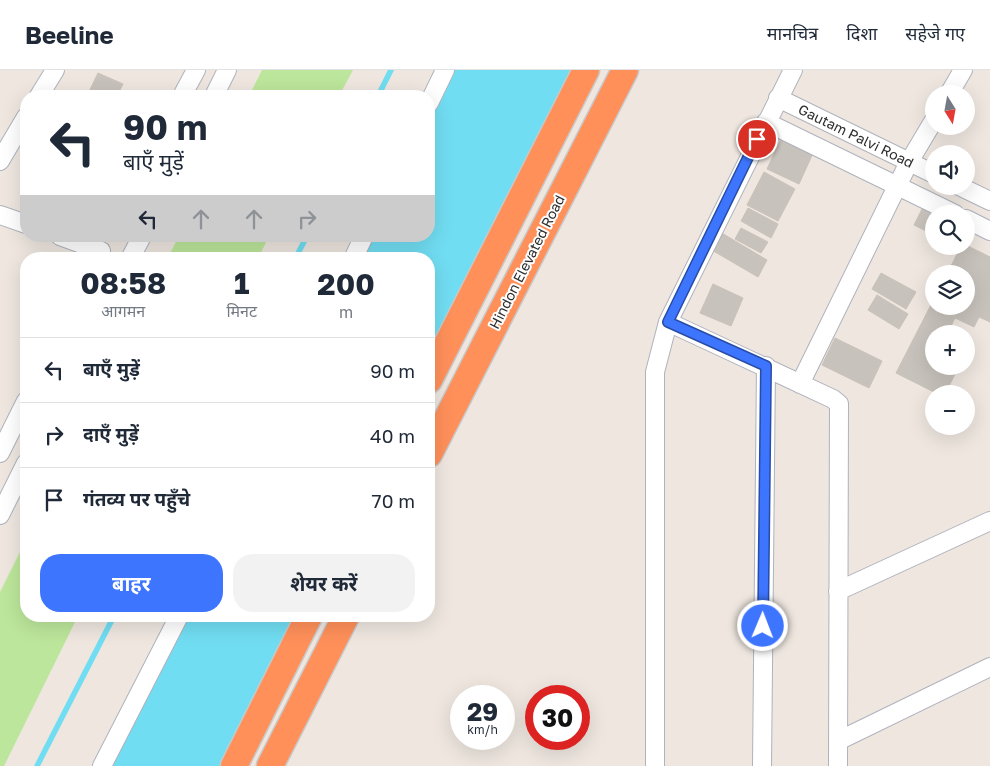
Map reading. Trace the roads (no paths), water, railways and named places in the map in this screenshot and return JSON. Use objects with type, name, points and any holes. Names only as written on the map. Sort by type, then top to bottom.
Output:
[{"type":"highway","points":[[435,368],[586,70]]},
{"type":"highway","name":"Hindon Elevated Road","points":[[435,442],[625,70]]},
{"type":"highway","points":[[234,766],[307,622]]},
{"type":"highway","points":[[270,766],[343,622]]},
{"type":"street","points":[[43,90],[55,70]]},
{"type":"street","points":[[185,90],[196,70]]},
{"type":"street","points":[[217,90],[227,70]]},
{"type":"street","points":[[435,91],[445,70]]},
{"type":"street","points":[[655,766],[655,372],[668,322],[793,70]]},
{"type":"street","points":[[954,85],[962,70]]},
{"type":"street","name":"Gautam Palvi Road","points":[[778,98],[925,170]]},
{"type":"street","name":"Gautam Palvi Road","points":[[766,122],[936,205]]},
{"type":"street","points":[[0,161],[20,127]]},
{"type":"street","points":[[800,384],[909,162],[925,135]]},
{"type":"street","points":[[975,194],[990,201]]},
{"type":"street","points":[[0,215],[20,222]]},
{"type":"street","points":[[975,224],[990,231]]},
{"type":"street","points":[[80,242],[103,249]]},
{"type":"street","points":[[668,322],[766,366],[837,401],[840,409],[838,766]]},
{"type":"street","points":[[762,766],[766,366]]},
{"type":"street","points":[[0,453],[20,413]]},
{"type":"street","points":[[0,515],[20,475]]},
{"type":"street","points":[[838,591],[990,521]]},
{"type":"street","points":[[102,766],[176,622]]},
{"type":"street","points":[[838,741],[990,667]]},
{"type":"water","points":[[455,70],[596,70],[435,394],[435,252],[363,252],[368,242],[435,242],[435,110]]},
{"type":"water","points":[[180,622],[319,622],[247,766],[110,766]]},
{"type":"waterway","points":[[381,90],[391,70]]},
{"type":"waterway","points":[[299,252],[304,242]]},
{"type":"waterway","points":[[37,766],[111,622]]}]
